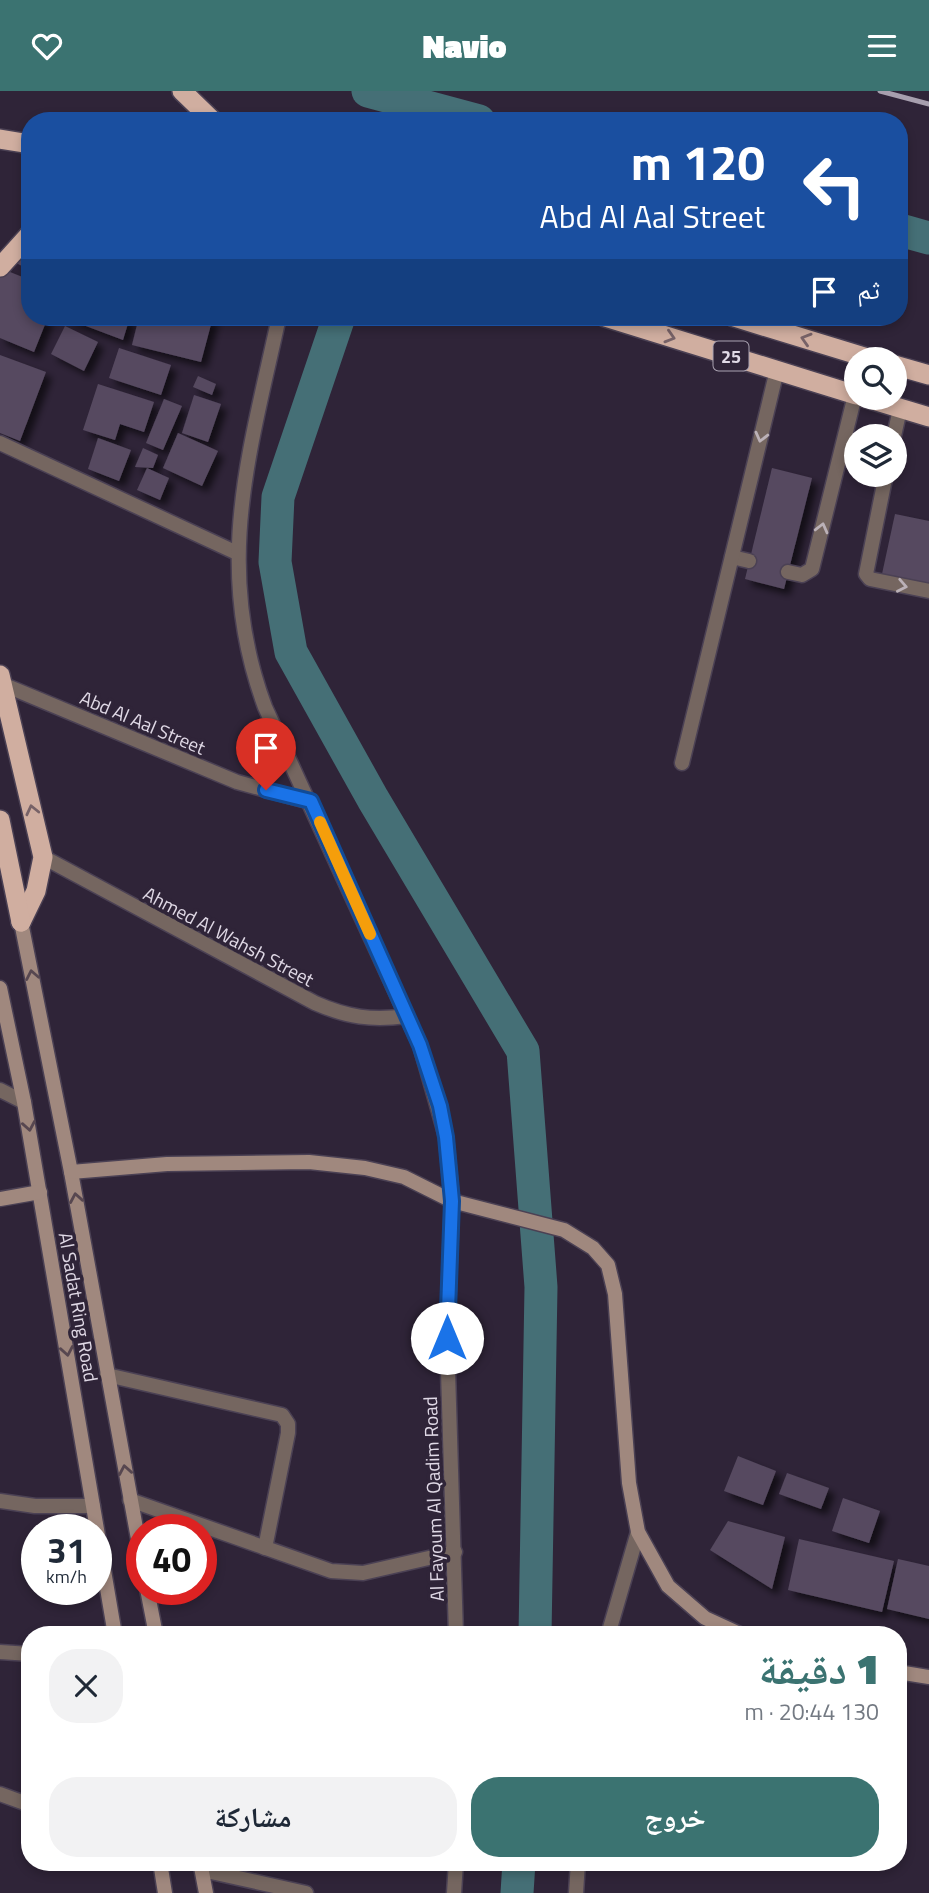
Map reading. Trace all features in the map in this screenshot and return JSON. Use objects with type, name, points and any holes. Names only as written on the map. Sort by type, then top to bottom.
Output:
[{"type":"highway","points":[[182,91],[203,112]]},
{"type":"highway","points":[[0,139],[21,142]]},
{"type":"highway","points":[[0,267],[21,244]]},
{"type":"highway","name":"25","points":[[634,326],[844,391]]},
{"type":"highway","points":[[764,326],[844,350]]},
{"type":"highway","points":[[907,369],[929,376]]},
{"type":"highway","points":[[904,410],[929,417]]},
{"type":"highway","points":[[1,679],[43,857],[36,891],[21,922]]},
{"type":"highway","points":[[0,820],[21,922]]},
{"type":"main road","name":"Al Sadat Ring Road","points":[[21,922],[71,1172],[133,1514]]},
{"type":"main road","name":"Al Sadat Ring Road","points":[[0,988],[24,1102],[113,1626]]},
{"type":"main road","points":[[71,1172],[167,1164],[309,1163],[365,1168],[404,1177],[452,1201],[564,1230],[593,1248],[608,1265],[613,1285],[629,1483],[638,1532],[668,1586],[705,1618],[722,1626]]},
{"type":"main road","points":[[0,1199],[40,1192]]},
{"type":"main road","points":[[150,1605],[154,1626]]},
{"type":"main road","points":[[907,1673],[929,1677]]},
{"type":"main road","points":[[161,1871],[165,1893]]},
{"type":"main road","points":[[202,1871],[206,1893]]},
{"type":"street","name":"Al Fayoum Al Qadim Road","points":[[277,326],[247,463],[237,553],[239,606],[252,670],[265,707],[311,801],[420,1045],[440,1106],[452,1201],[447,1338],[456,1626]]},
{"type":"street","points":[[682,763],[777,370]]},
{"type":"street","points":[[788,572],[802,575],[812,569],[851,410]]},
{"type":"street","points":[[0,443],[237,553]]},
{"type":"street","points":[[883,487],[866,574],[870,579],[929,591]]},
{"type":"street","points":[[732,557],[749,561]]},
{"type":"street","name":"Abd Al Aal Street","points":[[1,679],[237,782],[311,801]]},
{"type":"street","name":"Ahmed Al Wahsh Street","points":[[43,857],[315,1003],[344,1014],[375,1020],[406,1016]]},
{"type":"street","points":[[0,1090],[24,1102]]},
{"type":"street","points":[[107,1375],[282,1415],[288,1424],[288,1433],[265,1548]]},
{"type":"street","points":[[130,1500],[331,1571],[363,1573],[455,1552]]},
{"type":"street","points":[[0,1501],[34,1506],[93,1506]]},
{"type":"street","points":[[611,1626],[638,1532]]},
{"type":"street","points":[[0,1652],[21,1653]]},
{"type":"street","points":[[0,1794],[21,1802]]},
{"type":"street","points":[[220,1871],[306,1893]]},
{"type":"street","points":[[454,1893],[455,1871]]},
{"type":"street","points":[[576,1893],[577,1871]]},
{"type":"building","points":[[0,268],[21,276],[21,326],[44,326],[34,352],[0,338]]},
{"type":"building","points":[[65,326],[98,342],[84,371],[51,354]]},
{"type":"building","points":[[86,326],[127,326],[123,340]]},
{"type":"building","points":[[137,326],[211,326],[201,362],[132,345]]},
{"type":"building","points":[[119,348],[171,365],[161,395],[109,378]]},
{"type":"building","points":[[0,355],[46,372],[20,441],[0,433]]},
{"type":"building","points":[[198,376],[216,384],[212,395],[193,387]]},
{"type":"building","points":[[98,384],[154,402],[144,432],[120,424],[115,440],[83,430]]},
{"type":"building","points":[[194,395],[221,404],[208,442],[182,433]]},
{"type":"building","points":[[164,399],[182,406],[163,450],[146,443]]},
{"type":"building","points":[[178,433],[218,451],[202,486],[163,468]]},
{"type":"building","points":[[98,438],[131,450],[119,481],[88,469]]},
{"type":"building","points":[[143,448],[158,455],[153,468],[135,467]]},
{"type":"building","points":[[147,468],[169,478],[160,500],[137,490]]},
{"type":"building","points":[[772,468],[812,478],[784,589],[745,579]]},
{"type":"building","points":[[895,514],[929,521],[929,584],[882,574]]},
{"type":"building","points":[[738,1456],[776,1471],[763,1505],[724,1491]]},
{"type":"building","points":[[787,1473],[829,1488],[821,1509],[779,1494]]},
{"type":"building","points":[[843,1498],[880,1511],[869,1543],[832,1531]]},
{"type":"building","points":[[728,1521],[785,1537],[772,1589],[710,1550]]},
{"type":"building","points":[[799,1539],[894,1561],[882,1612],[788,1590]]},
{"type":"building","points":[[898,1559],[929,1566],[929,1619],[887,1609]]},
{"type":"waterway","points":[[368,91],[446,112]]},
{"type":"waterway","points":[[908,232],[929,238]]},
{"type":"waterway","points":[[336,326],[278,497],[275,562],[291,652],[373,799],[523,1051],[541,1287],[535,1626]]},
{"type":"waterway","points":[[517,1893],[518,1871]]},
{"type":"railway","points":[[880,91],[929,104]]},
{"type":"slow traffic","points":[[320,822],[370,934]]},
{"type":"route","points":[[266,790],[311,801],[431,1075],[446,1137],[452,1185],[447,1338]]}]
